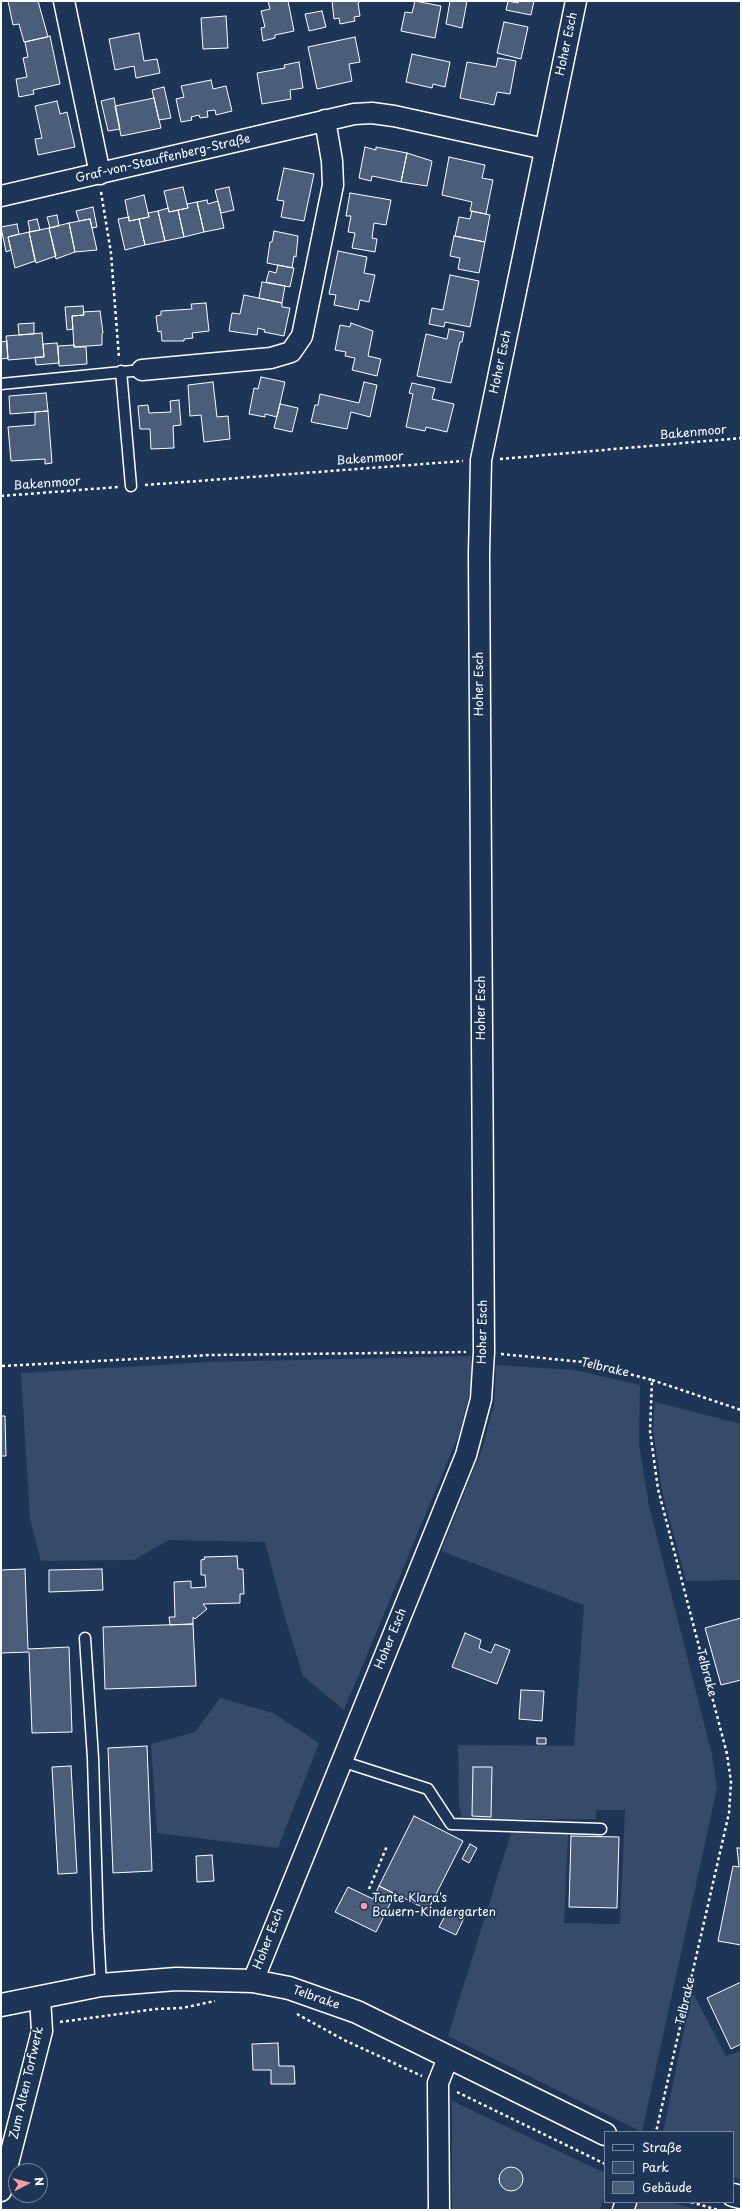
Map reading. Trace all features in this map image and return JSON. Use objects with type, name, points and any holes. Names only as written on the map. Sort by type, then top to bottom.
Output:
[{"type":"street","points":[[64,1],[100,174]]},
{"type":"street","name":"Hoher Esch","points":[[253,1980],[466,1455],[480,1399],[484,1352],[479,554],[481,460],[576,1]]},
{"type":"street","name":"Graf-von-Stauffenberg-Straße","points":[[1,196],[354,114],[372,113],[545,149]]},
{"type":"street","points":[[142,370],[271,358],[291,352],[302,336],[333,185],[332,161],[325,120]]},
{"type":"street","name":"Telbrake","points":[[1,2005],[41,2008],[101,1985],[176,1979],[253,1980],[289,1988],[357,2012],[604,2134]]},
{"type":"street","name":"Zum Alten Torfwerk","points":[[1,2190],[42,2031],[41,2008]]},
{"type":"street","points":[[439,2210],[438,2083],[448,2058]]},
{"type":"lane","points":[[1,384],[142,370]]},
{"type":"lane","points":[[121,371],[131,486]]},
{"type":"lane","points":[[85,1638],[93,1758],[101,1985]]},
{"type":"lane","points":[[341,1761],[428,1789],[451,1824],[601,1829]]},
{"type":"path","points":[[100,174],[101,197],[111,253],[117,344],[121,371]]},
{"type":"path","name":"Bakenmoor","points":[[1,496],[481,460],[741,438]]},
{"type":"path","name":"Telbrake","points":[[2,1366],[211,1355],[484,1352],[583,1362],[652,1380],[650,1431],[658,1489],[726,1747],[731,1782],[729,1813],[656,2131]]},
{"type":"path","points":[[652,1380],[741,1410]]},
{"type":"path","points":[[369,1888],[387,1846]]},
{"type":"path","points":[[41,2008],[64,2023],[156,2009],[182,2008],[218,2001]]},
{"type":"path","points":[[694,2203],[718,2210]]},
{"type":"green space","points":[[471,1356],[473,1379],[459,1434],[344,1710],[303,1676],[284,1614],[265,1542],[169,1540],[134,1560],[41,1561],[30,1519],[21,1373],[210,1362]]},
{"type":"green space","points":[[496,1365],[575,1370],[640,1385],[639,1443],[649,1506],[712,1755],[717,1788],[642,2131],[448,2036],[511,1833],[568,1834],[564,1923],[620,1924],[625,1810],[596,1810],[596,1819],[462,1819],[459,1803],[458,1745],[574,1746],[584,1605],[441,1551],[482,1449],[494,1405]]},
{"type":"green space","points":[[655,1402],[741,1424],[741,1580],[686,1581],[662,1491],[653,1430]]},
{"type":"green space","points":[[220,1698],[273,1713],[319,1743],[278,1848],[157,1833],[151,1744],[195,1732]]},
{"type":"green space","points":[[692,1991],[726,2056],[741,2051],[741,2180],[734,2177],[734,2131],[663,2131]]},
{"type":"green space","points":[[452,2101],[604,2173],[604,2196],[600,2210],[452,2210]]},
{"type":"green space","points":[[639,2203],[674,2203],[698,2210],[636,2210]]},
{"type":"building","points":[[8,1],[38,1],[48,37],[24,42],[19,24],[13,25]]},
{"type":"building","points":[[268,1],[288,1],[294,31],[275,35],[275,38],[263,41],[261,28],[265,27],[261,11],[270,9]]},
{"type":"building","points":[[332,1],[361,1],[358,3],[360,16],[354,17],[355,21],[340,24],[339,18],[334,19]]},
{"type":"building","points":[[415,1],[441,6],[435,38],[401,31],[405,12],[412,13]]},
{"type":"building","points":[[450,1],[467,1],[462,28],[446,24]]},
{"type":"building","points":[[508,1],[518,3],[519,1],[534,1],[531,15],[506,10]]},
{"type":"building","points":[[322,11],[326,27],[309,31],[305,14]]},
{"type":"building","points":[[226,16],[228,48],[203,49],[201,18]]},
{"type":"building","points":[[504,22],[528,27],[521,59],[497,53]]},
{"type":"building","points":[[139,33],[144,61],[157,59],[160,73],[136,78],[134,66],[115,70],[109,39]]},
{"type":"building","points":[[50,36],[60,84],[33,90],[34,94],[19,97],[16,79],[27,77],[23,58],[28,57],[25,42]]},
{"type":"building","points":[[355,37],[360,62],[349,64],[352,81],[317,89],[308,47]]},
{"type":"building","points":[[412,54],[450,62],[445,87],[433,84],[432,88],[406,82]]},
{"type":"building","points":[[498,58],[516,61],[510,94],[497,92],[494,105],[460,98],[467,62],[496,67]]},
{"type":"building","points":[[299,62],[303,88],[290,90],[291,99],[262,104],[257,73],[285,68],[284,65]]},
{"type":"building","points":[[211,80],[213,89],[226,86],[232,111],[216,115],[215,110],[207,111],[208,117],[200,118],[199,115],[191,117],[192,120],[181,122],[176,99],[184,97],[181,86]]},
{"type":"building","points":[[164,87],[171,118],[159,120],[152,90]]},
{"type":"building","points":[[114,98],[120,129],[108,131],[101,101]]},
{"type":"building","points":[[154,98],[161,128],[121,136],[115,106]]},
{"type":"building","points":[[57,101],[60,114],[67,112],[75,147],[38,155],[35,139],[42,138],[35,106]]},
{"type":"building","points":[[365,147],[376,150],[376,147],[407,153],[401,182],[372,176],[371,181],[359,178]]},
{"type":"building","points":[[407,153],[432,161],[427,186],[401,182]]},
{"type":"building","points":[[449,157],[485,165],[482,178],[493,180],[486,214],[470,211],[472,202],[442,195]]},
{"type":"building","points":[[284,168],[314,174],[304,221],[281,217],[284,201],[277,200]]},
{"type":"building","points":[[183,187],[188,208],[169,212],[164,191]]},
{"type":"building","points":[[229,187],[234,210],[221,213],[215,190]]},
{"type":"building","points":[[350,193],[391,200],[386,225],[374,223],[372,238],[377,239],[375,252],[352,248],[355,233],[348,232],[351,216],[346,216]]},
{"type":"building","points":[[144,195],[149,217],[129,221],[125,200]]},
{"type":"building","points":[[207,200],[208,204],[218,201],[224,228],[204,232],[197,202]]},
{"type":"building","points":[[197,202],[204,232],[184,237],[178,210],[188,208],[187,204]]},
{"type":"building","points":[[93,207],[97,227],[92,228],[90,219],[79,221],[76,211]]},
{"type":"building","points":[[168,208],[169,212],[178,210],[184,237],[165,241],[158,211]]},
{"type":"building","points":[[158,211],[165,241],[145,245],[139,219],[149,217],[148,213]]},
{"type":"building","points":[[472,211],[490,215],[485,242],[455,236],[459,217],[470,219]]},
{"type":"building","points":[[57,215],[59,226],[50,228],[47,217]]},
{"type":"building","points":[[129,217],[129,221],[139,219],[145,245],[125,250],[118,219]]},
{"type":"building","points":[[37,219],[40,230],[30,232],[28,221]]},
{"type":"building","points":[[90,219],[97,250],[75,252],[69,223]]},
{"type":"building","points":[[69,223],[75,252],[56,259],[49,228]]},
{"type":"building","points":[[17,224],[19,234],[8,237],[11,250],[6,252],[1,227]]},
{"type":"building","points":[[49,228],[56,256],[36,263],[29,232]]},
{"type":"building","points":[[274,231],[298,236],[296,257],[294,256],[292,268],[267,263],[270,242],[272,242]]},
{"type":"building","points":[[29,232],[35,261],[15,268],[8,237]]},
{"type":"building","points":[[454,236],[485,242],[479,273],[458,269],[460,258],[450,256]]},
{"type":"building","points":[[338,251],[367,257],[364,273],[375,275],[369,302],[360,300],[358,310],[334,305],[336,295],[329,294]]},
{"type":"building","points":[[278,265],[294,268],[290,287],[266,282],[269,271],[276,273]]},
{"type":"building","points":[[450,275],[479,281],[470,327],[445,322],[444,327],[429,324],[432,308],[443,310]]},
{"type":"building","points":[[262,282],[285,286],[282,303],[259,298]]},
{"type":"building","points":[[244,295],[282,303],[282,307],[290,308],[284,336],[264,332],[265,330],[258,328],[257,335],[229,331],[232,313],[240,314]]},
{"type":"building","points":[[206,303],[209,331],[192,333],[193,338],[184,339],[184,341],[162,341],[161,331],[158,332],[156,316],[161,315],[161,311],[192,309],[191,304]]},
{"type":"building","points":[[83,306],[84,315],[72,316],[73,329],[67,330],[65,307]]},
{"type":"building","points":[[100,311],[103,333],[102,345],[74,347],[72,316],[84,315],[83,312]]},
{"type":"building","points":[[34,323],[34,334],[19,335],[18,324]]},
{"type":"building","points":[[351,323],[373,331],[368,356],[381,359],[377,376],[352,370],[355,358],[345,356],[346,352],[335,350],[340,325],[350,327]]},
{"type":"building","points":[[449,329],[464,332],[462,342],[460,342],[451,383],[417,376],[426,334],[447,339]]},
{"type":"building","points":[[42,333],[44,357],[8,360],[6,336]]},
{"type":"building","points":[[7,341],[8,358],[1,359],[1,342]]},
{"type":"building","points":[[57,343],[59,363],[36,365],[35,357],[44,357],[43,344]]},
{"type":"building","points":[[74,345],[74,347],[86,347],[87,364],[59,366],[58,346]]},
{"type":"building","points":[[261,377],[285,382],[277,417],[265,414],[265,417],[249,414],[254,388],[258,389]]},
{"type":"building","points":[[213,382],[217,417],[228,416],[230,439],[204,442],[201,415],[190,416],[188,385]]},
{"type":"building","points":[[364,382],[377,385],[370,417],[351,412],[347,429],[311,422],[315,405],[318,405],[320,394],[359,403]]},
{"type":"building","points":[[412,383],[435,388],[432,399],[454,404],[447,432],[426,427],[425,431],[406,427],[413,394],[409,393]]},
{"type":"building","points":[[46,393],[48,411],[10,414],[9,396]]},
{"type":"building","points":[[179,400],[181,425],[173,426],[174,448],[151,449],[150,429],[140,429],[138,406],[148,405],[149,413],[171,412],[170,401]]},
{"type":"building","points":[[280,404],[298,408],[292,432],[274,428]]},
{"type":"building","points":[[48,411],[52,463],[45,464],[45,459],[11,461],[8,427],[35,425],[35,412]]},
{"type":"building","points":[[1,1416],[5,1416],[6,1456],[1,1456]]},
{"type":"building","points":[[237,1556],[238,1569],[243,1569],[244,1594],[240,1594],[240,1603],[203,1604],[207,1609],[195,1619],[193,1617],[193,1624],[170,1625],[169,1617],[175,1617],[174,1582],[191,1581],[191,1588],[206,1587],[205,1575],[201,1575],[201,1560],[205,1559],[204,1557]]},
{"type":"building","points":[[25,1569],[28,1649],[69,1647],[72,1732],[32,1733],[29,1652],[1,1653],[1,1570]]},
{"type":"building","points":[[102,1569],[103,1590],[49,1592],[49,1570]]},
{"type":"building","points":[[741,1618],[741,1680],[721,1685],[705,1628]]},
{"type":"building","points":[[193,1624],[196,1686],[105,1689],[103,1627]]},
{"type":"building","points":[[465,1633],[481,1640],[479,1648],[491,1653],[495,1644],[510,1650],[497,1684],[452,1667]]},
{"type":"building","points":[[521,1690],[544,1691],[542,1721],[519,1719]]},
{"type":"building","points":[[537,1738],[546,1738],[546,1744],[537,1744]]},
{"type":"building","points":[[147,1746],[152,1871],[113,1873],[108,1748]]},
{"type":"building","points":[[71,1766],[77,1873],[58,1874],[52,1767]]},
{"type":"building","points":[[473,1767],[492,1767],[491,1817],[472,1816]]},
{"type":"building","points":[[414,1816],[463,1841],[428,1910],[379,1886]]},
{"type":"building","points":[[571,1836],[619,1837],[617,1908],[569,1907]]},
{"type":"building","points":[[470,1844],[477,1848],[469,1863],[462,1859]]},
{"type":"building","points":[[737,1848],[741,1848],[741,1945],[718,1941],[733,1866],[739,1867]]},
{"type":"building","points":[[212,1855],[214,1881],[197,1882],[196,1856]]},
{"type":"building","name":"Tante Klara's Bauern-Kindergarten","points":[[379,1886],[395,1894],[376,1932],[335,1912],[348,1887],[373,1899]]},
{"type":"building","points":[[448,1910],[464,1918],[456,1935],[439,1927]]},
{"type":"building","points":[[741,1982],[741,2044],[731,2049],[707,1998]]},
{"type":"building","points":[[278,2043],[279,2066],[294,2066],[295,2084],[271,2084],[271,2070],[253,2070],[252,2044]]},
{"type":"building","points":[[511,2167],[520,2170],[523,2179],[520,2188],[511,2191],[502,2188],[499,2179],[502,2170]]},
{"type":"place","name":"Tante Klara's Bauern-Kindergarten","points":[[364,1906]]}]
